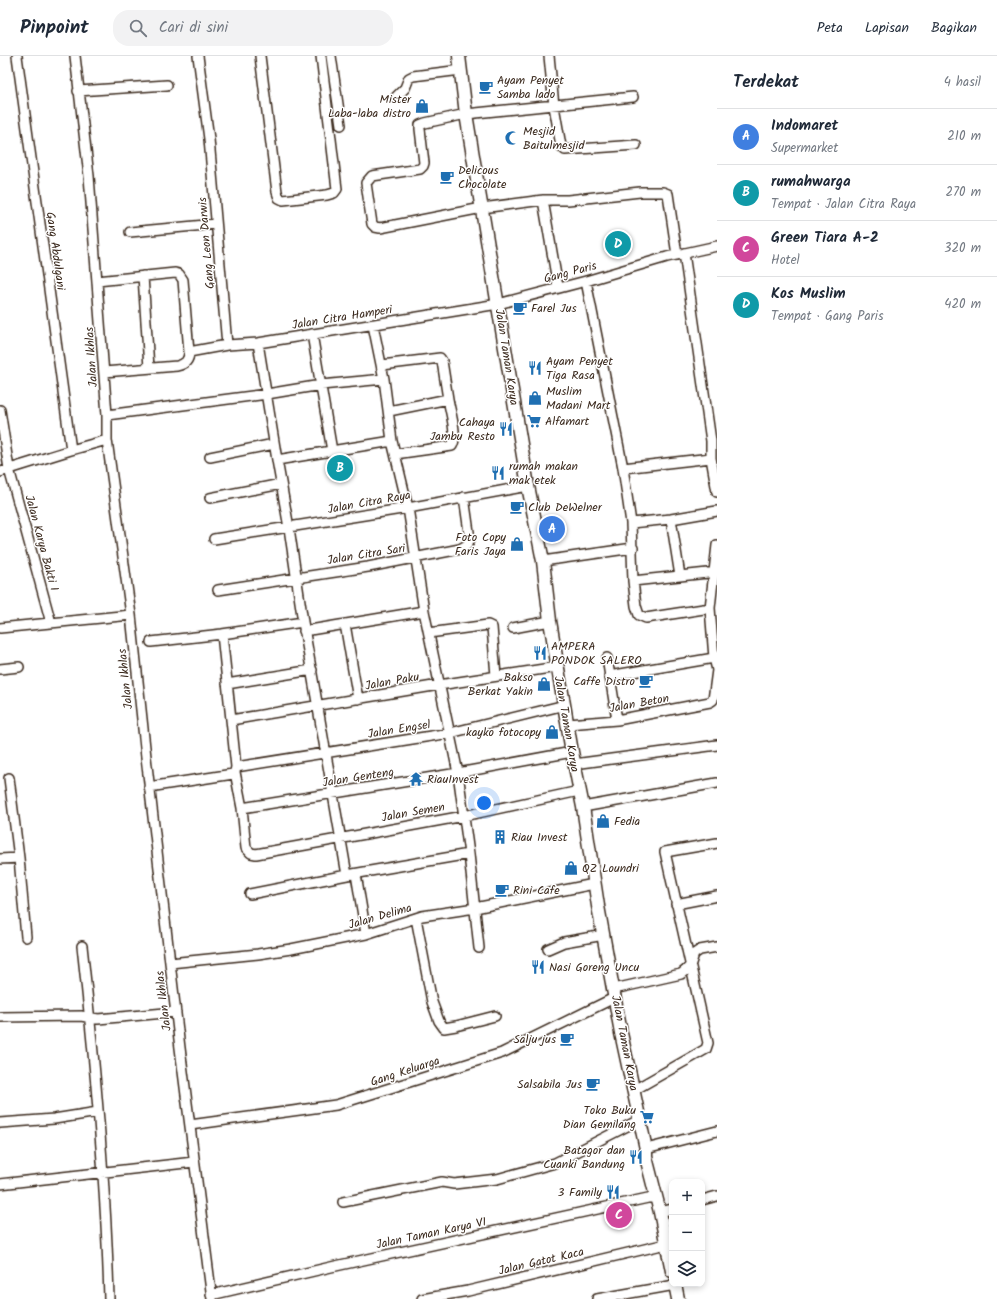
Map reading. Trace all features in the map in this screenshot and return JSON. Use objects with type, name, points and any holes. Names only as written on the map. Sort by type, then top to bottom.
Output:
[{"type":"street","name":"Gang Abdulgani","points":[[17,56],[71,450]]},
{"type":"street","name":"Jalan Ikhlas","points":[[75,56],[89,176],[104,372],[107,440],[130,615],[170,963],[212,1297]]},
{"type":"street","name":"Gang Leon Darwis","points":[[198,56],[209,139],[227,345]]},
{"type":"street","points":[[260,56],[276,184],[279,198],[284,200],[327,195],[334,193],[337,189],[321,56]]},
{"type":"street","points":[[331,56],[341,124]]},
{"type":"street","name":"Jalan Taman Karya","points":[[459,56],[466,114],[528,486],[543,561],[557,667],[583,807],[594,884],[615,993],[621,1033],[646,1149],[646,1157],[660,1212],[669,1258]]},
{"type":"street","points":[[554,56],[549,56],[550,106],[561,146],[565,150],[636,145]]},
{"type":"street","points":[[396,97],[405,88],[409,78],[413,76],[461,70]]},
{"type":"street","points":[[78,91],[167,85]]},
{"type":"street","points":[[633,97],[466,114],[420,125],[423,166],[420,169],[372,176],[366,182],[372,224],[375,227],[380,228],[482,208],[543,200],[568,200],[640,192],[663,192],[668,194],[714,440],[711,458],[717,492]]},
{"type":"street","points":[[543,200],[558,287]]},
{"type":"street","points":[[130,232],[216,224]]},
{"type":"street","name":"Gang Paris","points":[[498,304],[680,254],[717,246]]},
{"type":"street","points":[[97,281],[175,273],[181,275],[183,280],[189,352],[186,362],[176,366],[104,372]]},
{"type":"street","points":[[143,276],[149,368]]},
{"type":"street","points":[[586,280],[623,468],[631,523],[633,582],[636,606],[639,616],[646,618],[710,608]]},
{"type":"street","name":"Jalan Citra Hamperi","points":[[189,352],[227,345],[258,343],[498,304]]},
{"type":"street","points":[[373,324],[382,365],[392,441],[408,508],[424,611],[458,773],[480,948]]},
{"type":"street","points":[[312,334],[332,451]]},
{"type":"street","points":[[258,343],[304,627],[333,794],[341,837],[352,874],[366,934]]},
{"type":"street","points":[[382,365],[440,358],[442,361],[454,436],[452,446],[395,454]]},
{"type":"street","points":[[106,415],[267,394],[321,385],[384,379]]},
{"type":"street","points":[[389,411],[448,399]]},
{"type":"street","name":"Jalan Karya Bakti I","points":[[0,410],[9,469],[52,623]]},
{"type":"street","points":[[0,472],[107,440]]},
{"type":"street","points":[[277,460],[392,441]]},
{"type":"street","points":[[210,457],[274,444]]},
{"type":"street","points":[[623,468],[711,458]]},
{"type":"street","points":[[210,498],[281,484]]},
{"type":"street","name":"Jalan Citra Raya","points":[[214,539],[408,508],[528,486]]},
{"type":"street","name":"Jalan Citra Sari","points":[[218,590],[368,567],[460,549],[467,545],[470,539],[464,497]]},
{"type":"street","points":[[631,523],[671,519],[717,511]]},
{"type":"street","points":[[671,519],[680,576]]},
{"type":"street","points":[[717,545],[710,608],[714,658],[717,670]]},
{"type":"street","points":[[543,561],[633,548]]},
{"type":"street","points":[[633,582],[715,572]]},
{"type":"street","points":[[151,642],[222,634],[345,624],[424,611]]},
{"type":"street","points":[[0,628],[130,615]]},
{"type":"street","points":[[513,628],[550,622]]},
{"type":"street","points":[[345,624],[358,699]]},
{"type":"street","points":[[429,633],[488,625],[492,627],[496,676]]},
{"type":"street","points":[[222,634],[236,770],[242,808]]},
{"type":"street","points":[[607,658],[617,720]]},
{"type":"street","points":[[609,676],[714,658]]},
{"type":"street","points":[[0,670],[19,667]]},
{"type":"street","name":"Jalan Paku","points":[[231,720],[557,667]]},
{"type":"street","points":[[227,684],[312,670]]},
{"type":"street","name":"Jalan Beton","points":[[568,724],[617,720],[713,700],[717,670]]},
{"type":"street","name":"Jalan Engsel","points":[[149,787],[233,774],[236,770],[450,733],[565,705]]},
{"type":"street","name":"Jalan Genteng","points":[[242,808],[458,773],[573,758],[717,745]]},
{"type":"street","points":[[9,778],[19,858],[26,937]]},
{"type":"street","points":[[583,807],[717,783]]},
{"type":"street","name":"Jalan Semen","points":[[242,808],[246,848],[251,853],[256,854],[341,837],[464,816],[579,791]]},
{"type":"street","points":[[634,1090],[706,1048],[708,1043],[665,852],[717,843]]},
{"type":"street","points":[[250,894],[352,874],[469,854]]},
{"type":"street","points":[[0,859],[19,858]]},
{"type":"street","name":"Jalan Delima","points":[[170,963],[258,954],[290,949],[366,934],[416,918],[475,908],[594,884]]},
{"type":"street","points":[[676,904],[717,896]]},
{"type":"street","points":[[416,918],[432,1002],[439,1021],[444,1028],[495,1016]]},
{"type":"street","points":[[548,949],[564,942],[604,935]]},
{"type":"street","points":[[82,946],[98,1112],[109,1299]]},
{"type":"street","points":[[690,966],[694,954],[700,950],[717,947]]},
{"type":"street","name":"Gang Keluarga","points":[[190,1125],[336,1105],[502,1053],[615,993],[680,974],[690,966]]},
{"type":"street","points":[[0,1017],[81,1016],[98,1019],[176,1012]]},
{"type":"street","points":[[0,1123],[54,1119],[98,1112]]},
{"type":"street","points":[[343,1202],[442,1182],[454,1184],[497,1179],[554,1163],[639,1120]]},
{"type":"street","points":[[646,1149],[717,1131]]},
{"type":"street","points":[[0,1184],[194,1162]]},
{"type":"street","points":[[705,1199],[717,1196]]},
{"type":"street","name":"Jalan Taman Karya VI","points":[[212,1297],[331,1267],[648,1198],[656,1198]]},
{"type":"street","points":[[660,1212],[669,1210]]},
{"type":"street","name":"Jalan Gatot Kaca","points":[[422,1299],[468,1295],[666,1244]]},
{"type":"street","points":[[597,1299],[669,1285]]},
{"type":"street","points":[[676,1287],[678,1299]]},
{"type":"place","name":"Ayam Penyet Samba lado","points":[[486,87]]},
{"type":"place","name":"Mister Laba-laba distro","points":[[422,106]]},
{"type":"place","name":"Mesjid Baitulmesjid","points":[[512,138]]},
{"type":"place","name":"Delicous Chocolate","points":[[447,177]]},
{"type":"place","name":"Kos Muslim","points":[[618,244]]},
{"type":"place","name":"Farel Jus","points":[[520,308]]},
{"type":"place","name":"Ayam Penyet Tiga Rasa","points":[[535,368]]},
{"type":"place","name":"Muslim Madani Mart","points":[[535,398]]},
{"type":"place","name":"Alfamart","points":[[534,421]]},
{"type":"place","name":"Cahaya Jambu Resto","points":[[506,429]]},
{"type":"place","name":"rumahwarga","points":[[340,468]]},
{"type":"place","name":"rumah makan mak etek","points":[[498,473]]},
{"type":"place","name":"Club DeWelner","points":[[517,507]]},
{"type":"place","name":"Indomaret","points":[[552,529]]},
{"type":"place","name":"Foto Copy Faris Jaya","points":[[517,544]]},
{"type":"place","name":"AMPERA PONDOK SALERO","points":[[540,653]]},
{"type":"place","name":"Caffe Distro","points":[[646,681]]},
{"type":"place","name":"Bakso Berkat Yakin","points":[[544,684]]},
{"type":"place","name":"kayko fotocopy","points":[[552,732]]},
{"type":"place","name":"RiauInvest","points":[[416,779]]},
{"type":"place","name":"Fedia","points":[[603,821]]},
{"type":"place","name":"Riau Invest","points":[[500,837]]},
{"type":"place","name":"QZ Loundri","points":[[571,868]]},
{"type":"place","name":"Rini Cafe","points":[[502,890]]},
{"type":"place","name":"Nasi Goreng Uncu","points":[[538,967]]},
{"type":"place","name":"Salju jus","points":[[567,1039]]},
{"type":"place","name":"Salsabila Jus","points":[[593,1084]]},
{"type":"place","name":"Toko Buku Dian Gemilang","points":[[647,1117]]},
{"type":"place","name":"Batagor dan Cuanki Bandung","points":[[636,1157]]},
{"type":"place","name":"3 Family","points":[[613,1192]]},
{"type":"place","name":"Green Tiara A-2","points":[[619,1215]]}]
